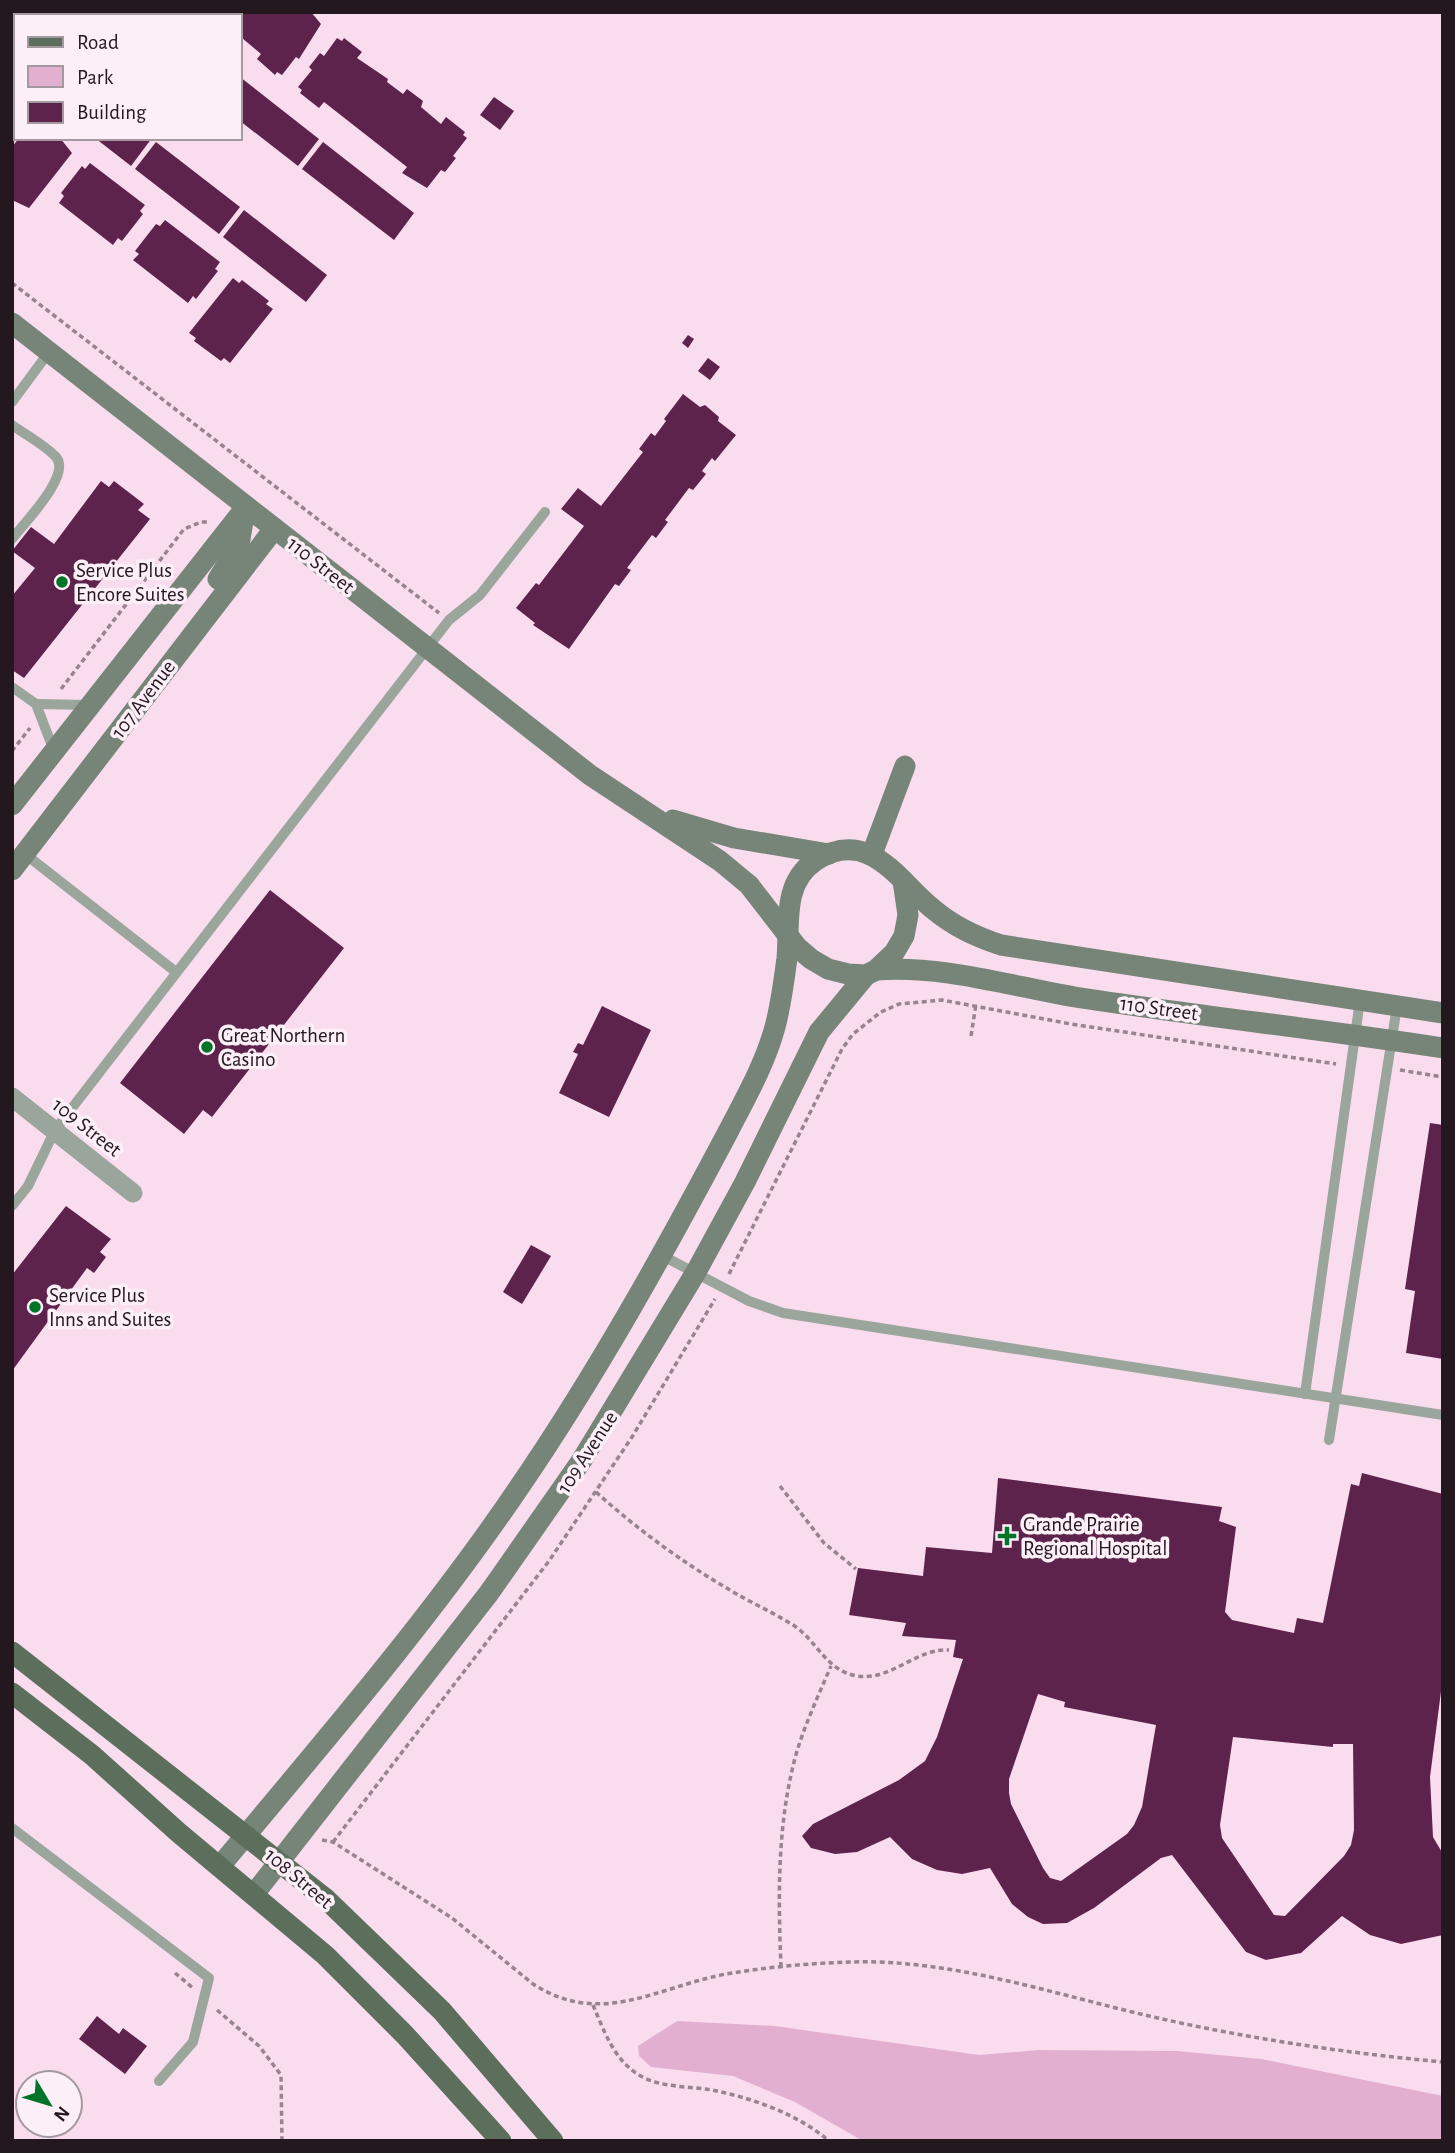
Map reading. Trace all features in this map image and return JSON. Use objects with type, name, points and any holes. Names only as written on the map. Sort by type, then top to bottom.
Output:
[{"type":"main road","name":"108 Street","points":[[12,1652],[326,1899],[442,2011],[553,2141]]},
{"type":"main road","name":"108 Street","points":[[12,1693],[92,1755],[364,1992],[446,2077],[501,2141]]},
{"type":"street","name":"110 Street","points":[[12,323],[274,529],[632,804],[720,861],[749,885],[789,936]]},
{"type":"street","name":"107 Avenue","points":[[12,805],[246,507]]},
{"type":"street","points":[[71,793],[97,740],[233,559],[239,545],[246,507]]},
{"type":"street","name":"107 Avenue","points":[[19,862],[274,529]]},
{"type":"street","points":[[872,854],[905,766]]},
{"type":"street","name":"110 Street","points":[[632,804],[695,828],[769,845],[829,854]]},
{"type":"street","points":[[843,851],[872,854],[887,862],[903,881],[908,915],[904,936],[894,953],[871,972],[828,969],[811,959],[789,936],[789,904],[793,889],[813,862],[829,854],[843,851]]},
{"type":"street","name":"110 Street","points":[[903,881],[947,920],[1001,945],[1443,1013]]},
{"type":"street","name":"109 Avenue","points":[[220,1866],[459,1570],[517,1490],[585,1385],[661,1255],[766,1053],[780,1006],[789,936]]},
{"type":"street","name":"110 Street","points":[[871,972],[901,968],[946,973],[1076,997],[1443,1048]]},
{"type":"street","name":"109 Avenue","points":[[254,1894],[538,1526],[617,1406],[696,1272],[745,1182],[808,1051],[827,1022],[871,972]]},
{"type":"street","name":"109 Street","points":[[12,1097],[133,1193]]},
{"type":"lane","points":[[12,402],[49,352]]},
{"type":"lane","points":[[12,425],[58,459],[61,471],[56,482],[12,538]]},
{"type":"lane","points":[[12,1206],[28,1185],[55,1130],[176,972],[449,620],[480,595],[545,512]]},
{"type":"lane","points":[[12,687],[36,704],[54,751]]},
{"type":"lane","points":[[36,704],[90,705]]},
{"type":"lane","points":[[19,862],[176,972]]},
{"type":"lane","points":[[1304,1394],[1360,1000]]},
{"type":"lane","points":[[1329,1440],[1398,1006]]},
{"type":"lane","points":[[661,1255],[764,1308],[783,1313],[1443,1415]]},
{"type":"lane","points":[[12,1828],[209,1978],[193,2042],[159,2081]]},
{"type":"path","points":[[12,284],[449,620]]},
{"type":"path","points":[[333,1842],[526,1592],[596,1492],[722,1287],[833,1065],[853,1034],[867,1021],[898,1004],[942,1000],[976,1004],[1071,1024],[1352,1065]]},
{"type":"path","points":[[971,1035],[976,1004]]},
{"type":"path","points":[[1387,1068],[1443,1077]]},
{"type":"path","points":[[780,1486],[824,1543],[856,1569]]},
{"type":"path","points":[[596,1492],[632,1523],[693,1568],[798,1629],[831,1666],[856,1676],[872,1676],[931,1652],[949,1650]]},
{"type":"path","points":[[781,1967],[779,1867],[789,1791],[797,1752],[831,1666]]},
{"type":"path","points":[[324,1841],[333,1842],[452,1918],[547,1993],[578,2004],[633,2000],[723,1975],[781,1967],[866,1962],[929,1966],[1167,2020],[1339,2050],[1443,2062]]},
{"type":"path","points":[[173,1972],[259,2046],[281,2075],[282,2141]]},
{"type":"path","points":[[593,2005],[610,2045],[619,2058],[640,2076],[746,2099],[801,2122],[830,2141]]},
{"type":"green space","points":[[677,2021],[775,2026],[979,2055],[1039,2050],[1177,2051],[1261,2059],[1443,2096],[1443,2141],[863,2141],[795,2102],[733,2076],[651,2067],[639,2056],[638,2046]]},
{"type":"building","points":[[156,12],[158,14],[115,14]]},
{"type":"building","points":[[209,12],[311,12],[321,24],[299,59],[296,57],[282,75],[277,72],[275,75],[257,59],[261,54],[242,38],[242,14]]},
{"type":"building","points":[[337,38],[342,41],[344,38],[362,52],[357,58],[388,79],[387,82],[403,94],[407,89],[423,101],[421,107],[441,124],[446,117],[465,132],[463,135],[467,138],[453,156],[456,158],[445,172],[441,170],[427,188],[402,173],[407,167],[324,102],[319,108],[300,93],[302,90],[298,87],[312,70],[309,67],[320,53],[324,56]]},
{"type":"building","points":[[242,79],[319,139],[298,166],[242,123]]},
{"type":"building","points":[[494,97],[514,111],[500,130],[480,115]]},
{"type":"building","points":[[17,140],[62,140],[72,153],[29,208],[12,200],[12,147]]},
{"type":"building","points":[[98,140],[150,140],[131,166]]},
{"type":"building","points":[[156,142],[240,207],[219,234],[135,169]]},
{"type":"building","points":[[323,142],[414,213],[394,240],[302,169]]},
{"type":"building","points":[[90,163],[145,205],[140,211],[143,214],[122,241],[118,238],[113,245],[59,203],[64,196],[61,193],[82,166],[85,169]]},
{"type":"building","points":[[244,210],[327,275],[306,302],[223,237]]},
{"type":"building","points":[[165,220],[220,262],[215,269],[218,271],[196,299],[193,296],[188,303],[133,260],[139,254],[135,251],[156,224],[160,226]]},
{"type":"building","points":[[233,278],[239,283],[242,280],[269,301],[266,304],[273,309],[230,363],[224,358],[221,361],[194,341],[196,338],[189,333]]},
{"type":"building","points":[[688,335],[694,339],[688,348],[682,343]]},
{"type":"building","points":[[708,358],[720,367],[710,380],[698,371]]},
{"type":"building","points":[[683,394],[700,407],[705,405],[719,417],[718,421],[736,435],[715,461],[712,458],[702,471],[706,474],[693,490],[689,488],[665,520],[668,522],[656,538],[652,535],[627,568],[631,570],[619,586],[615,584],[569,649],[533,625],[535,623],[516,608],[536,583],[539,585],[584,526],[561,509],[578,488],[601,506],[643,452],[639,449],[651,433],[655,436]]},
{"type":"building","name":"Service Plus Encore Suites","points":[[101,481],[109,487],[114,481],[144,504],[138,510],[150,519],[24,678],[12,670],[12,596],[35,568],[12,551],[31,527],[54,544]]},
{"type":"building","name":"Great Northern Casino","points":[[270,890],[344,948],[212,1117],[203,1110],[184,1134],[120,1083]]},
{"type":"building","points":[[602,1006],[651,1030],[609,1117],[559,1093],[578,1054],[573,1052],[578,1043],[583,1045]]},
{"type":"building","points":[[1430,1123],[1443,1125],[1443,1359],[1406,1353],[1415,1291],[1405,1289]]},
{"type":"building","name":"Service Plus Inns and Suites","points":[[66,1206],[111,1239],[100,1252],[106,1257],[94,1273],[87,1268],[12,1371],[12,1275]]},
{"type":"building","points":[[531,1245],[551,1256],[522,1304],[503,1292]]},
{"type":"building","points":[[1362,1473],[1443,1494],[1443,1676],[1430,1777],[1433,1837],[1443,1854],[1443,1935],[1401,1944],[1370,1935],[1342,1916],[1301,1953],[1266,1960],[1246,1952],[1172,1855],[1161,1858],[1094,1908],[1067,1923],[1043,1924],[1028,1917],[1012,1904],[990,1868],[962,1874],[937,1870],[912,1859],[890,1837],[857,1852],[835,1854],[811,1848],[802,1836],[813,1824],[899,1780],[925,1761],[937,1737],[963,1659],[953,1657],[956,1640],[902,1636],[906,1623],[849,1615],[858,1568],[923,1576],[926,1547],[992,1553],[998,1478],[1222,1507],[1219,1521],[1236,1527],[1225,1612],[1232,1620],[1294,1633],[1297,1618],[1323,1623],[1351,1484],[1359,1486]],"holes":[[[1038,1694],[1065,1702],[1064,1707],[1156,1725],[1142,1807],[1134,1825],[1127,1834],[1061,1881],[1050,1878],[1043,1868],[1011,1804],[1009,1793],[1009,1779]],[[1233,1737],[1333,1747],[1333,1744],[1353,1744],[1354,1830],[1351,1845],[1344,1856],[1285,1916],[1274,1915],[1222,1838],[1220,1825]]]},
{"type":"building","points":[[97,2016],[119,2034],[123,2028],[147,2046],[125,2074],[79,2039]]},
{"type":"place","name":"Service Plus Encore Suites","points":[[62,582]]},
{"type":"place","name":"Great Northern Casino","points":[[207,1047]]},
{"type":"place","name":"Service Plus Inns and Suites","points":[[35,1307]]},
{"type":"place","name":"Grande Prairie Regional Hospital","points":[[1007,1536]]}]
